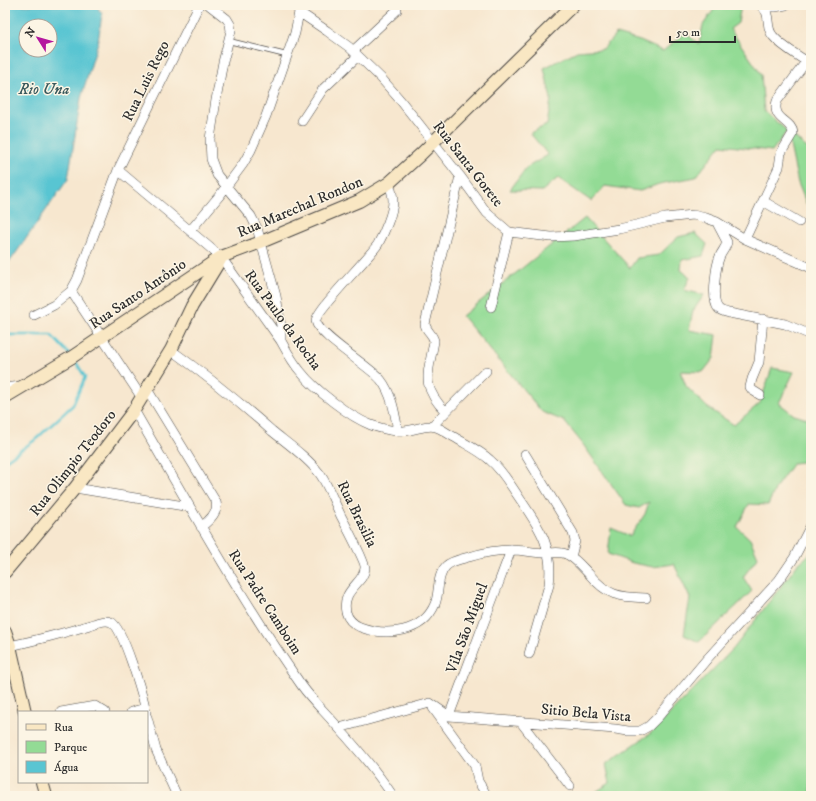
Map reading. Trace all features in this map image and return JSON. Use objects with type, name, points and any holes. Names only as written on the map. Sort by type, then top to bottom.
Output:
[{"type":"street","name":"Rua Luis Rego","points":[[71,291],[77,280],[118,170],[199,5]]},
{"type":"street","points":[[209,5],[218,11],[230,24],[231,31],[223,62],[216,100],[210,149],[213,166],[217,175],[251,216],[257,228],[276,296],[281,326],[281,341]]},
{"type":"street","name":"Rua Marechal Rondon","points":[[221,257],[359,201],[389,183],[573,5]]},
{"type":"street","points":[[762,6],[775,7],[786,5]]},
{"type":"street","points":[[745,239],[779,167],[781,153],[793,131],[778,115],[776,105],[779,97],[809,60],[772,36],[769,29],[768,15],[762,6]]},
{"type":"street","points":[[190,230],[206,212],[243,164],[251,150],[266,116],[294,33],[297,8]]},
{"type":"street","name":"Rua Santa Gorete","points":[[297,8],[356,54],[381,78],[460,176],[486,213],[509,232]]},
{"type":"street","points":[[302,121],[323,88],[397,10]]},
{"type":"street","name":"Rua Paulo da Rocha","points":[[118,170],[221,257],[281,341],[301,373],[323,394],[346,411],[369,424],[398,431],[410,431],[432,426]]},
{"type":"street","points":[[446,412],[438,404],[430,392],[428,370],[434,341],[433,337],[426,329],[425,324],[460,176]]},
{"type":"street","points":[[389,183],[393,197],[393,204],[384,232],[366,260],[326,304],[316,320],[317,324],[325,333],[381,379],[390,400],[398,431]]},
{"type":"street","points":[[763,201],[798,222]]},
{"type":"street","points":[[491,307],[509,232],[551,237],[574,236],[619,229],[665,218],[693,215],[717,222],[745,239],[811,268]]},
{"type":"street","points":[[717,222],[728,242],[718,262],[714,292],[715,304],[717,308],[724,312],[785,324],[811,335]]},
{"type":"street","name":"Rua Santo Antônio","points":[[5,396],[72,357],[221,257]]},
{"type":"street","name":"Rua Olimpio Teodoro","points":[[5,572],[75,488],[145,394],[171,350],[192,306],[221,257]]},
{"type":"street","points":[[34,315],[54,305],[71,291],[101,338],[145,394],[216,502],[216,511],[201,527]]},
{"type":"street","points":[[760,395],[750,387],[759,359],[762,319]]},
{"type":"street","name":"Rua Brasilia","points":[[171,350],[211,379],[308,461],[327,484],[366,567],[347,596],[345,605],[346,614],[350,621],[360,627],[400,632],[411,628],[424,620],[435,604],[440,578],[444,568],[448,564],[487,552],[511,550]]},
{"type":"street","points":[[486,371],[432,426],[471,446],[498,466],[540,529],[545,540],[548,553],[550,575],[549,584],[529,654]]},
{"type":"street","points":[[5,388],[29,383]]},
{"type":"street","name":"Rua Padre Camboim","points":[[134,410],[243,597],[303,688],[339,728],[393,796]]},
{"type":"street","points":[[525,454],[573,533],[575,541],[571,557]]},
{"type":"street","points":[[75,488],[190,507]]},
{"type":"street","name":"Sitio Bela Vista","points":[[449,716],[628,731],[640,731],[646,729],[668,707],[707,659],[779,580],[794,558],[811,525]]},
{"type":"street","points":[[511,550],[548,553],[559,552],[571,557],[603,588],[622,597],[646,598]]},
{"type":"street","name":"Vila São Miguel","points":[[449,716],[511,550]]},
{"type":"street","points":[[10,646],[68,632],[103,621],[108,621],[115,624],[121,634],[133,666],[146,711]]},
{"type":"street","points":[[5,630],[25,711]]},
{"type":"street","points":[[339,728],[430,703],[449,716]]},
{"type":"street","points":[[430,703],[475,766],[478,781],[487,796]]},
{"type":"street","points":[[67,711],[95,706],[103,711]]},
{"type":"street","points":[[148,720],[156,750],[177,796]]},
{"type":"street","points":[[520,721],[570,786]]},
{"type":"street","points":[[42,783],[46,796]]},
{"type":"lane","points":[[228,41],[286,55]]},
{"type":"green space","points":[[717,5],[741,5],[738,23],[730,29],[761,74],[764,111],[807,148],[811,147],[811,215],[798,183],[787,131],[772,151],[721,145],[696,177],[659,184],[640,191],[605,186],[591,201],[558,178],[542,191],[510,190],[526,168],[548,155],[530,133],[547,125],[551,99],[544,68],[577,51],[603,49],[616,34],[640,41],[663,51],[685,33],[699,44],[703,25]]},
{"type":"green space","points":[[585,218],[630,268],[637,258],[659,255],[678,237],[695,233],[707,244],[703,256],[682,260],[681,270],[690,277],[684,290],[704,295],[693,311],[689,330],[717,335],[714,358],[703,372],[680,371],[686,386],[707,407],[734,425],[760,403],[772,368],[794,372],[779,403],[794,415],[811,420],[811,461],[793,463],[776,487],[768,505],[749,504],[737,527],[750,539],[758,557],[743,577],[752,591],[699,642],[684,635],[690,598],[674,564],[653,567],[633,563],[608,554],[611,528],[630,536],[645,514],[649,502],[639,508],[626,505],[582,443],[564,421],[542,412],[462,316]]},
{"type":"green space","points":[[811,553],[811,796],[589,796],[610,783],[606,764],[651,733],[734,648],[798,564]]},
{"type":"water","name":"Rio Una","points":[[5,5],[96,5],[102,14],[98,42],[81,98],[68,179],[11,260],[5,264]]},
{"type":"waterway","points":[[5,335],[51,335],[69,354]]},
{"type":"waterway","points":[[5,461],[35,440],[73,405],[85,377],[74,359]]}]
